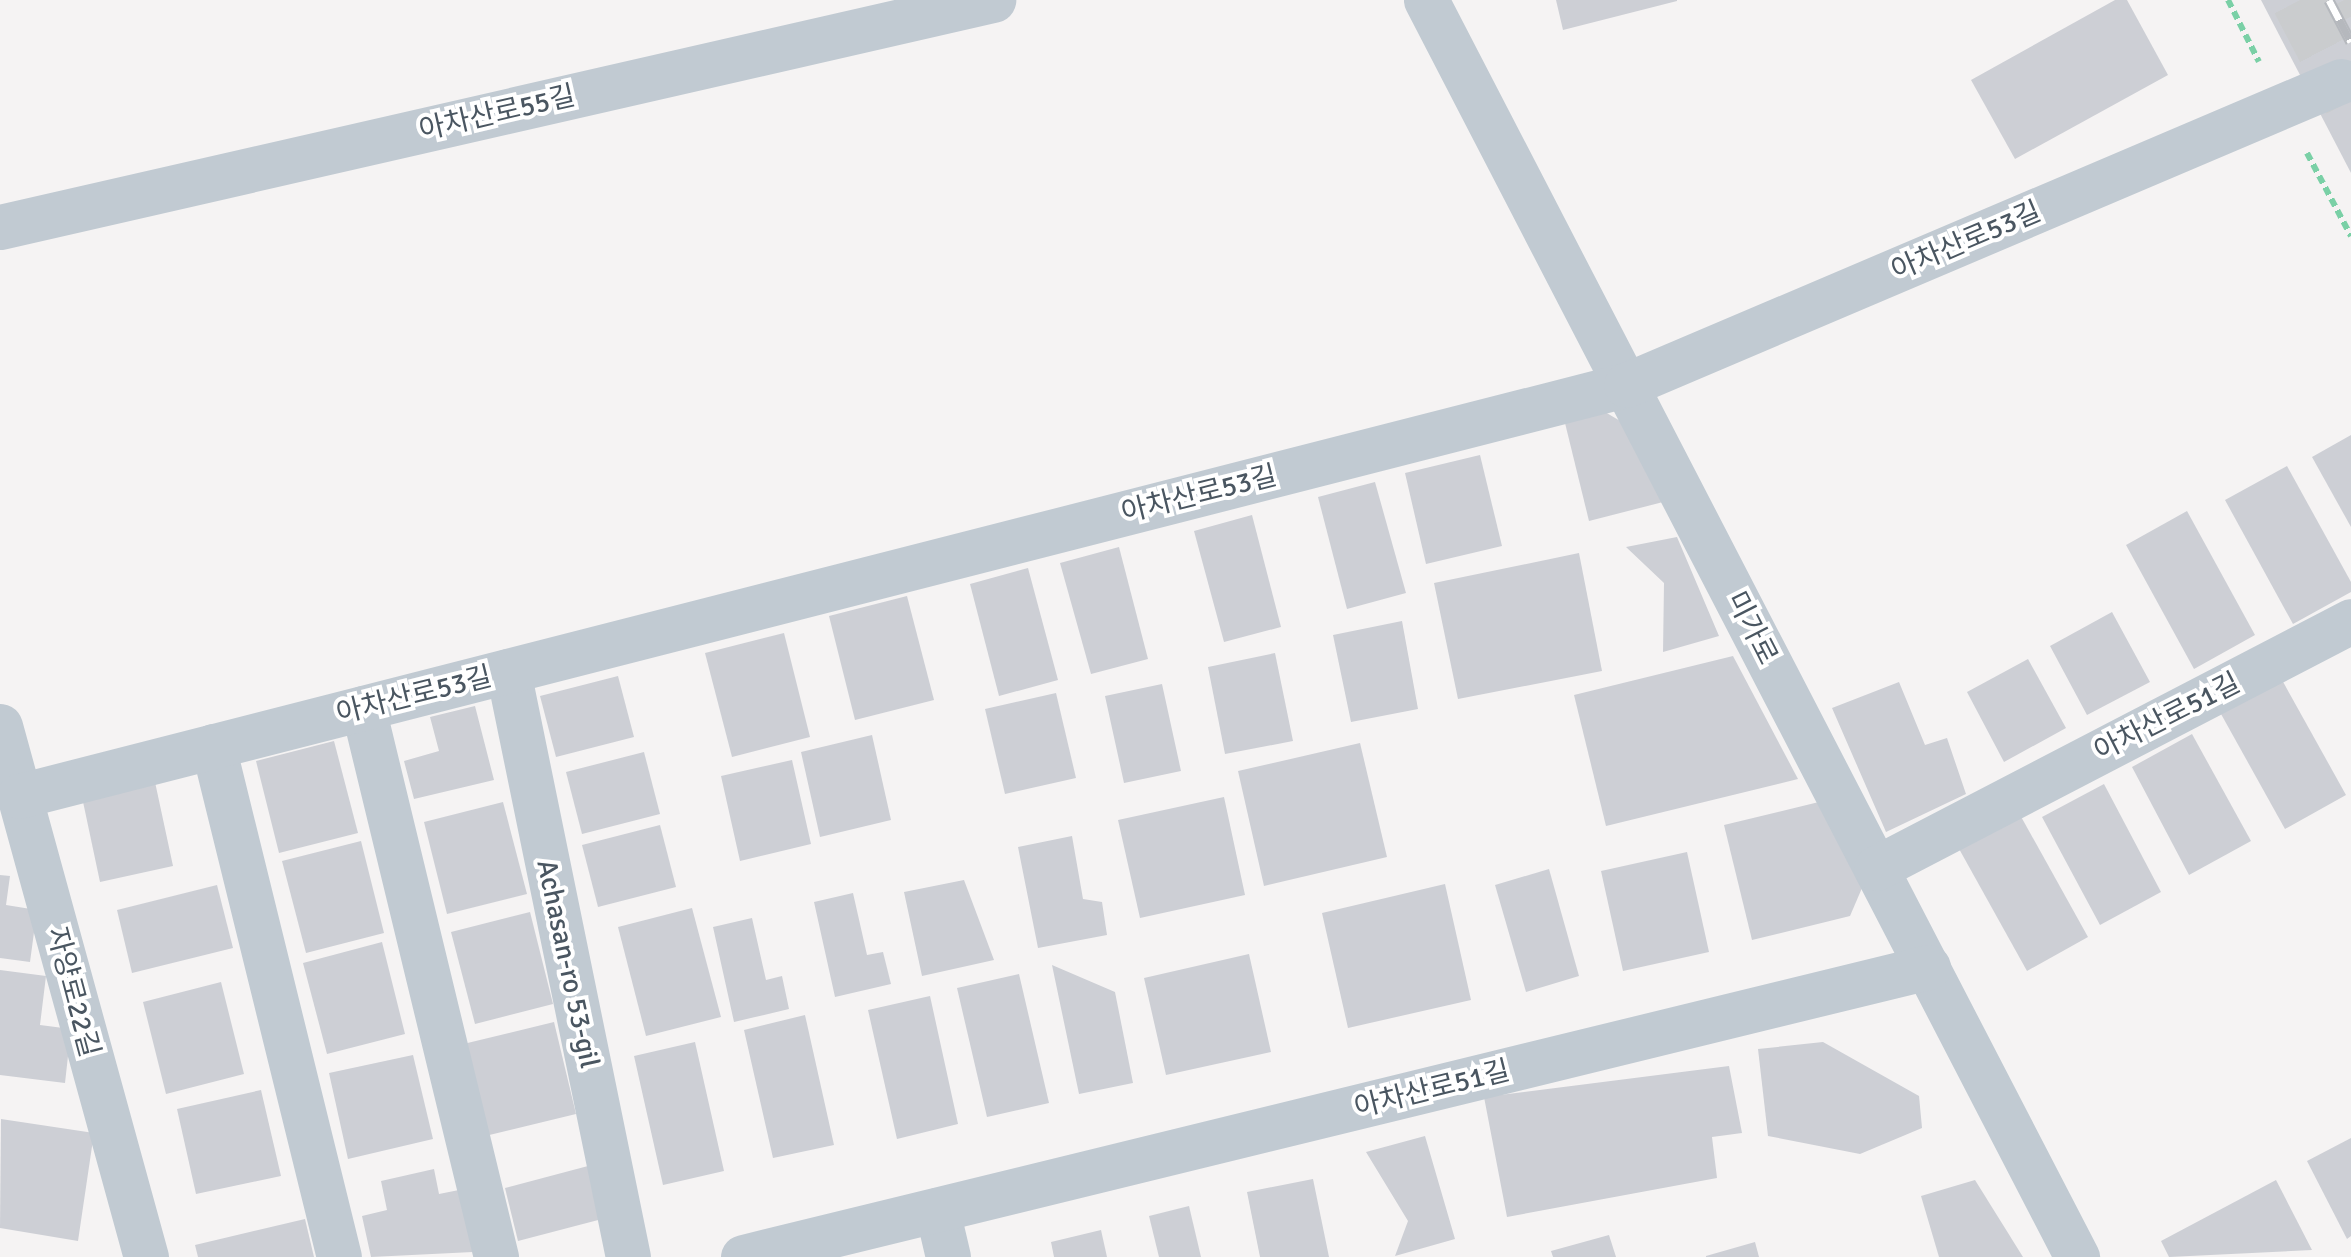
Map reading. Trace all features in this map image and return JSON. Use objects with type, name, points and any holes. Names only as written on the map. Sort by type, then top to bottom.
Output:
[{"type":"street","name":"아차산로55길","points":[[0,226],[993,0]]},
{"type":"street","name":"미가로","points":[[1426,0],[2078,1257]]},
{"type":"street","name":"아차산로53길","points":[[19,796],[1626,385],[2341,82]]},
{"type":"street","name":"아차산로51길","points":[[1876,868],[2351,622]]},
{"type":"street","name":"Achasan-ro 53-gil","points":[[508,671],[628,1257]]},
{"type":"street","points":[[364,708],[496,1257]]},
{"type":"street","name":"자양로22길","points":[[0,726],[19,796],[17,846],[146,1257]]},
{"type":"street","points":[[213,746],[339,1257]]},
{"type":"street","name":"아차산로51길","points":[[744,1257],[1928,967]]},
{"type":"street","points":[[937,1210],[948,1257]]},
{"type":"building","points":[[1556,0],[1677,0],[1677,1],[1563,30]]},
{"type":"building","points":[[2115,0],[2127,0],[2168,75],[2015,159],[1971,80]]},
{"type":"building","points":[[2261,0],[2351,0],[2351,173]]},
{"type":"building","points":[[1605,412],[1627,425],[1667,501],[1589,521],[1565,423]]},
{"type":"building","points":[[2351,435],[2351,527],[2312,457]]},
{"type":"building","points":[[1480,455],[1502,546],[1426,564],[1405,473]]},
{"type":"building","points":[[2287,466],[2351,582],[2351,592],[2293,624],[2225,500]]},
{"type":"building","points":[[1375,482],[1406,593],[1347,609],[1318,497]]},
{"type":"building","points":[[2187,511],[2255,635],[2194,669],[2126,545]]},
{"type":"building","points":[[1252,515],[1281,627],[1224,642],[1194,531]]},
{"type":"building","points":[[1677,537],[1719,636],[1663,652],[1664,583],[1626,547]]},
{"type":"building","points":[[1119,547],[1148,659],[1091,674],[1060,563]]},
{"type":"building","points":[[1579,553],[1602,671],[1458,699],[1434,583]]},
{"type":"building","points":[[1028,568],[1058,680],[999,696],[970,584]]},
{"type":"building","points":[[907,596],[934,700],[855,720],[829,616]]},
{"type":"building","points":[[2112,612],[2150,682],[2087,715],[2050,646]]},
{"type":"building","points":[[1402,621],[1418,709],[1351,722],[1333,635]]},
{"type":"building","points":[[784,633],[810,737],[732,757],[705,653]]},
{"type":"building","points":[[1275,653],[1293,741],[1225,754],[1208,667]]},
{"type":"building","points":[[1733,656],[1798,779],[1606,826],[1574,695]]},
{"type":"building","points":[[2028,659],[2066,728],[2004,762],[1967,692]]},
{"type":"building","points":[[2277,671],[2346,795],[2285,829],[2216,705]]},
{"type":"building","points":[[618,676],[634,737],[556,757],[540,696]]},
{"type":"building","points":[[1899,682],[1925,745],[1947,738],[1966,794],[1886,832],[1832,708]]},
{"type":"building","points":[[1162,684],[1181,771],[1124,783],[1105,696]]},
{"type":"building","points":[[1056,693],[1076,778],[1005,794],[985,709]]},
{"type":"building","points":[[475,706],[494,780],[414,799],[404,761],[439,751],[430,717]]},
{"type":"building","points":[[2192,734],[2251,841],[2189,875],[2132,767]]},
{"type":"building","points":[[872,735],[891,820],[820,837],[801,752]]},
{"type":"building","points":[[334,741],[358,833],[279,853],[256,761]]},
{"type":"building","points":[[1360,743],[1387,857],[1264,886],[1238,771]]},
{"type":"building","points":[[644,752],[660,814],[582,834],[566,772]]},
{"type":"building","points":[[792,760],[811,844],[740,861],[721,776]]},
{"type":"building","points":[[155,782],[173,866],[100,882],[82,797]]},
{"type":"building","points":[[2104,784],[2161,892],[2100,925],[2042,817]]},
{"type":"building","points":[[1224,797],[1245,895],[1140,918],[1118,820]]},
{"type":"building","points":[[1823,801],[1865,881],[1850,916],[1752,940],[1724,825]]},
{"type":"building","points":[[503,802],[527,894],[447,914],[424,822]]},
{"type":"building","points":[[2019,813],[2088,937],[2027,971],[1958,847]]},
{"type":"building","points":[[660,825],[676,887],[598,907],[582,845]]},
{"type":"building","points":[[1072,836],[1083,899],[1102,902],[1107,935],[1038,948],[1018,847]]},
{"type":"building","points":[[361,841],[384,933],[306,953],[282,861]]},
{"type":"building","points":[[1687,852],[1709,952],[1623,971],[1601,871]]},
{"type":"building","points":[[1549,869],[1579,976],[1526,992],[1495,885]]},
{"type":"building","points":[[0,875],[10,876],[6,905],[37,910],[30,962],[0,958]]},
{"type":"building","points":[[964,880],[994,960],[922,976],[904,892]]},
{"type":"building","points":[[1445,884],[1471,1000],[1348,1028],[1322,913]]},
{"type":"building","points":[[217,885],[233,948],[132,973],[117,910]]},
{"type":"building","points":[[853,893],[867,955],[883,952],[891,984],[835,997],[814,902]]},
{"type":"building","points":[[692,908],[721,1017],[646,1036],[618,927]]},
{"type":"building","points":[[530,912],[553,1004],[475,1024],[451,932]]},
{"type":"building","points":[[752,918],[766,980],[782,976],[789,1009],[734,1022],[713,927]]},
{"type":"building","points":[[382,942],[405,1034],[327,1054],[303,963]]},
{"type":"building","points":[[1249,954],[1271,1052],[1166,1075],[1144,978]]},
{"type":"building","points":[[1052,965],[1115,992],[1133,1083],[1079,1094]]},
{"type":"building","points":[[0,970],[46,976],[40,1025],[71,1029],[65,1083],[0,1075]]},
{"type":"building","points":[[1019,974],[1049,1103],[987,1117],[957,988]]},
{"type":"building","points":[[221,982],[244,1074],[166,1094],[143,1002]]},
{"type":"building","points":[[930,996],[958,1124],[897,1139],[868,1010]]},
{"type":"building","points":[[805,1015],[834,1145],[773,1158],[744,1030]]},
{"type":"building","points":[[554,1022],[576,1114],[477,1138],[455,1046]]},
{"type":"building","points":[[695,1042],[724,1171],[663,1185],[634,1056]]},
{"type":"building","points":[[1823,1042],[1919,1096],[1922,1128],[1860,1154],[1768,1136],[1758,1049]]},
{"type":"building","points":[[413,1055],[433,1139],[348,1159],[329,1073]]},
{"type":"building","points":[[1729,1066],[1742,1133],[1712,1137],[1717,1178],[1507,1217],[1484,1097]]},
{"type":"building","points":[[261,1090],[281,1176],[196,1194],[177,1109]]},
{"type":"building","points":[[1,1119],[94,1133],[78,1241],[0,1228]]},
{"type":"building","points":[[1425,1136],[1455,1239],[1395,1256],[1408,1221],[1366,1152]]},
{"type":"building","points":[[2351,1138],[2351,1236],[2347,1239],[2307,1161]]},
{"type":"building","points":[[588,1166],[602,1219],[518,1241],[505,1188]]},
{"type":"building","points":[[434,1169],[439,1194],[459,1190],[473,1252],[371,1257],[362,1216],[387,1210],[381,1181]]},
{"type":"building","points":[[1313,1179],[1329,1257],[1260,1257],[1247,1192]]},
{"type":"building","points":[[1975,1180],[2023,1257],[1939,1257],[1921,1196]]},
{"type":"building","points":[[2276,1180],[2312,1250],[2169,1257],[2161,1241]]},
{"type":"building","points":[[1189,1206],[1201,1257],[1159,1257],[1149,1216]]},
{"type":"building","points":[[305,1219],[314,1257],[198,1257],[195,1245]]},
{"type":"building","points":[[1101,1230],[1107,1257],[1054,1257],[1051,1242]]},
{"type":"building","points":[[1609,1235],[1616,1257],[1553,1257],[1551,1251]]},
{"type":"building","points":[[1755,1242],[1759,1257],[1706,1257],[1706,1256]]},
{"type":"tunnel","points":[[2299,0],[2351,100]]},
{"type":"tunnel","points":[[2343,0],[2351,16]]},
{"type":"railway","points":[[2329,0],[2351,42]]}]
